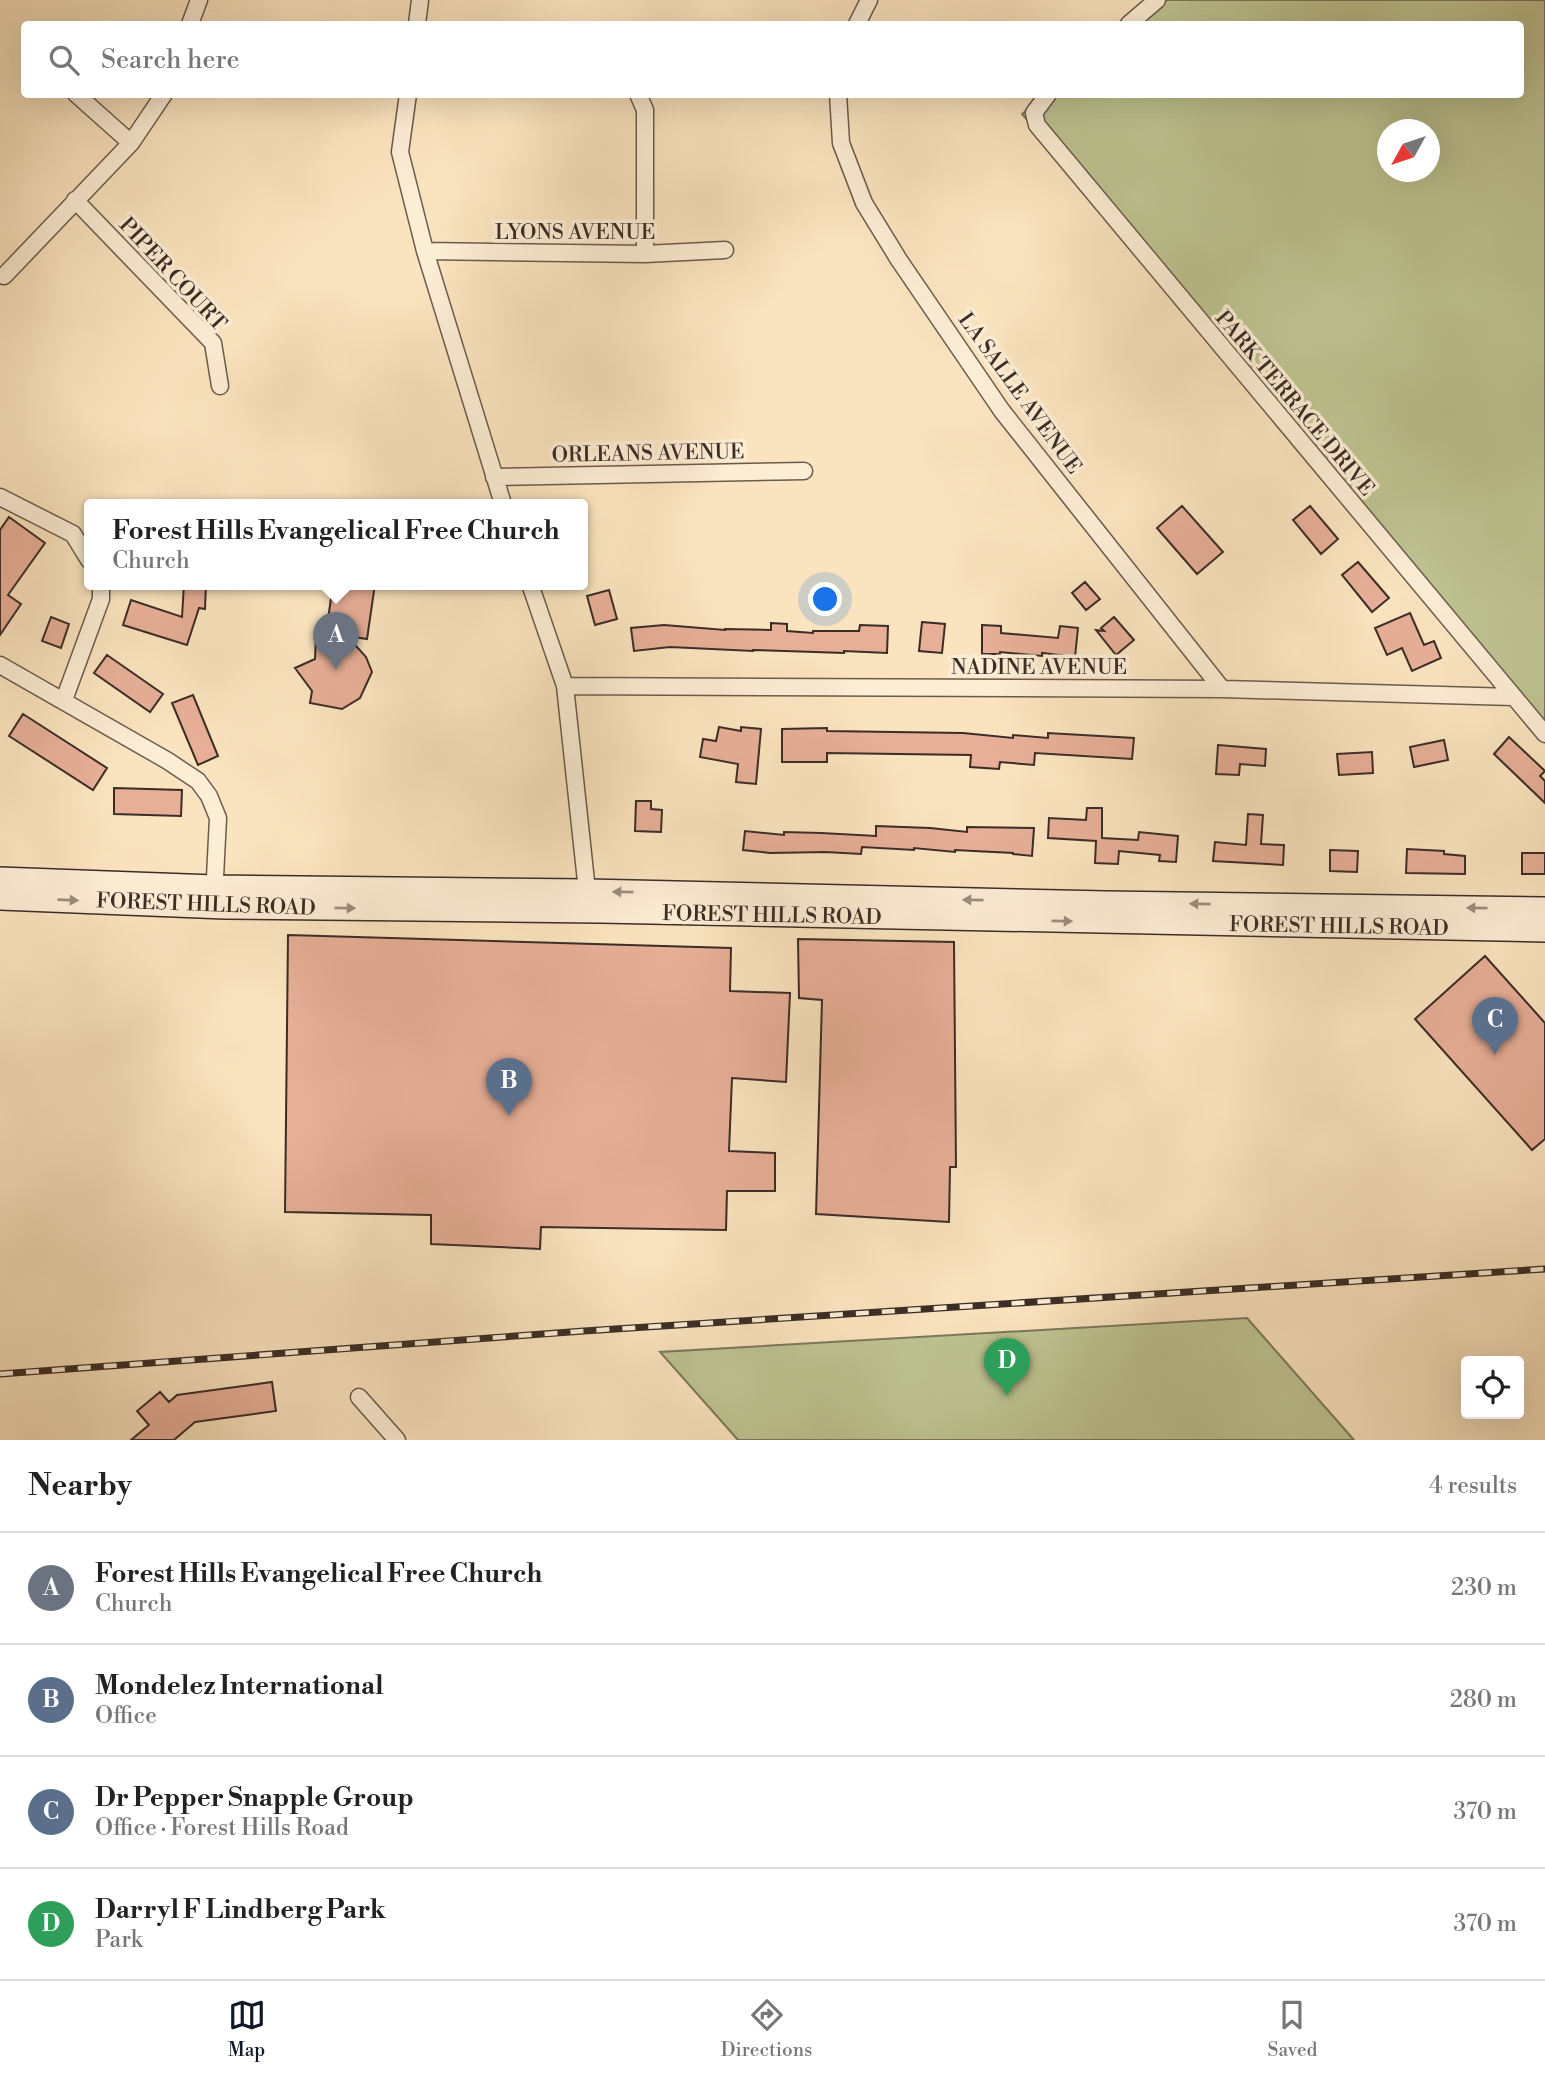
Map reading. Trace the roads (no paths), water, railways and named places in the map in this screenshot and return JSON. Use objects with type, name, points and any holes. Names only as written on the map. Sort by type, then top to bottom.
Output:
[{"type":"street","points":[[191,21],[199,0]]},
{"type":"street","points":[[417,21],[420,0]]},
{"type":"street","points":[[858,21],[869,0]]},
{"type":"street","points":[[1132,21],[1157,0]]},
{"type":"street","points":[[80,98],[131,143]]},
{"type":"street","points":[[4,276],[131,143],[161,98]]},
{"type":"street","points":[[407,98],[400,152],[425,251],[501,499]]},
{"type":"street","points":[[640,98],[645,110],[645,254]]},
{"type":"street","name":"LA SALLE AVENUE","points":[[838,98],[841,143],[864,203],[899,260],[1002,411],[1222,689]]},
{"type":"street","name":"PARK TERRACE DRIVE","points":[[1045,98],[1034,113],[1037,125],[1545,734]]},
{"type":"street","name":"PIPER COURT","points":[[75,200],[212,343],[220,386]]},
{"type":"street","name":"LYONS AVENUE","points":[[425,251],[645,254],[725,250]]},
{"type":"street","name":"ORLEANS AVENUE","points":[[494,477],[804,471]]},
{"type":"street","points":[[0,497],[73,534],[84,552]]},
{"type":"street","points":[[64,701],[101,599],[101,590]]},
{"type":"street","points":[[532,590],[565,687],[589,901]]},
{"type":"street","points":[[0,664],[198,780],[209,796],[218,818],[214,897]]},
{"type":"street","name":"NADINE AVENUE","points":[[565,687],[1222,689],[1513,697]]},
{"type":"street","name":"FOREST HILLS ROAD","points":[[0,880],[214,897]]},
{"type":"street","name":"FOREST HILLS ROAD","points":[[0,898],[589,901],[1429,918],[1545,930]]},
{"type":"street","name":"FOREST HILLS ROAD","points":[[1429,918],[1545,909]]},
{"type":"street","points":[[359,1397],[397,1440]]},
{"type":"railway","points":[[0,1374],[584,1331],[1545,1269]]},
{"type":"place","name":"Forest Hills Evangelical Free Church","points":[[336,670]]},
{"type":"place","name":"Dr Pepper Snapple Group","points":[[1495,1055]]},
{"type":"place","name":"Mondelez International","points":[[509,1116]]},
{"type":"place","name":"Darryl F Lindberg Park","points":[[1007,1396]]}]
